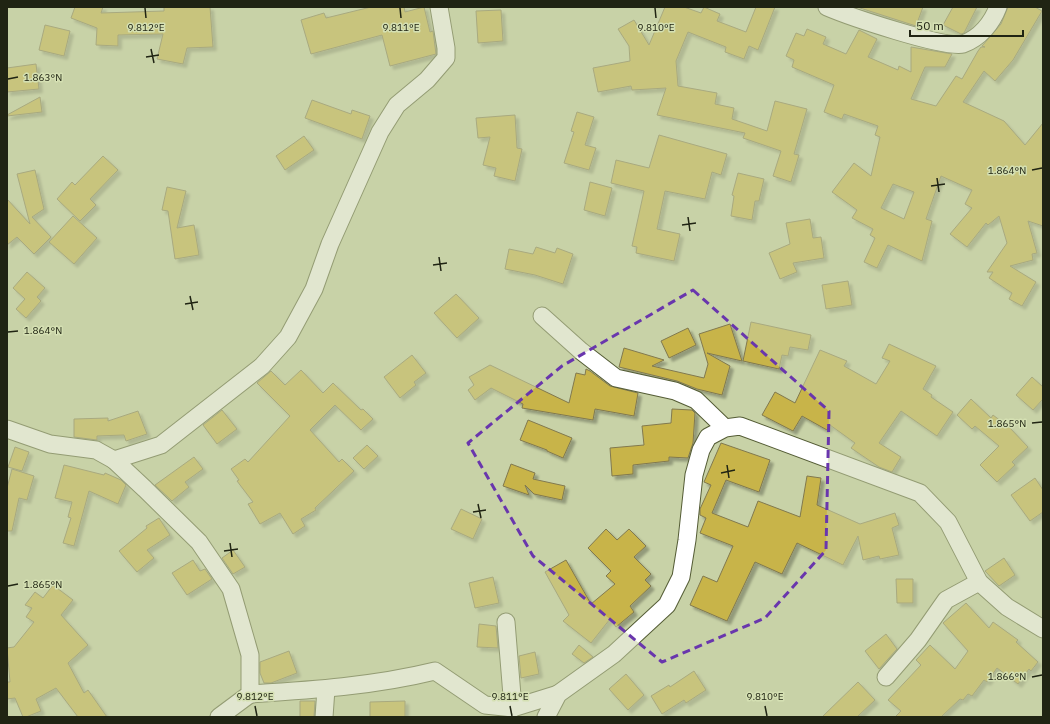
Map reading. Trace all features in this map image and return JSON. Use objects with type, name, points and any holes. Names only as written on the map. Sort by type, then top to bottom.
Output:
[{"type":"street","points":[[114,460],[161,445],[262,366],[288,337],[314,289],[330,244],[380,132],[397,105],[427,80],[446,58],[446,48],[439,7]]},
{"type":"street","points":[[827,7],[938,42],[962,44],[980,35],[998,7]]},
{"type":"street","points":[[542,316],[581,351],[616,378],[675,391],[696,400],[725,428]]},
{"type":"street","points":[[219,717],[250,694],[326,689],[399,680],[435,671],[485,705],[513,708],[558,694],[614,654],[667,605],[681,577],[687,540],[694,475],[702,450],[708,437],[725,428],[740,426],[920,493],[948,522],[979,582],[1007,607],[1043,629]]},
{"type":"street","points":[[7,429],[50,444],[96,450],[114,460],[199,542],[231,589],[250,655],[250,694]]},
{"type":"street","points":[[886,677],[918,640],[946,600],[979,582]]},
{"type":"street","points":[[506,622],[513,708]]},
{"type":"street","points":[[324,717],[326,689]]},
{"type":"street","points":[[546,717],[558,694]]},
{"type":"highlighted area","points":[[693,290],[829,411],[826,550],[765,618],[662,662],[533,556],[468,443],[562,366]]},
{"type":"building","points":[[75,7],[103,7],[101,13],[164,11],[164,7],[210,7],[213,47],[187,48],[183,64],[157,59],[163,34],[118,35],[118,46],[96,45],[97,28],[71,18]]},
{"type":"building","points":[[371,7],[404,7],[405,12],[424,7],[430,32],[433,31],[436,54],[390,66],[382,35],[311,54],[301,20],[324,13],[326,18]]},
{"type":"building","points":[[665,7],[684,7],[701,13],[704,7],[720,14],[717,21],[746,32],[756,7],[775,7],[758,50],[749,46],[744,59],[725,52],[726,47],[688,32],[676,61],[678,86],[717,93],[715,104],[734,108],[732,119],[767,131],[775,101],[807,109],[794,154],[799,155],[791,182],[773,176],[781,151],[743,138],[745,133],[657,115],[666,88],[632,90],[631,86],[598,92],[593,68],[630,61],[629,46],[618,29],[634,20],[649,45]]},
{"type":"building","points":[[857,7],[923,7],[916,26]]},
{"type":"building","points":[[953,7],[977,7],[964,33],[961,34],[943,25]]},
{"type":"building","points":[[1008,7],[1035,7],[1042,11],[1013,60],[995,81],[984,71],[963,102],[1004,121],[1025,145],[1043,123],[1043,226],[1028,221],[1037,253],[1032,254],[1033,260],[1010,266],[1036,282],[1022,306],[1009,299],[1012,293],[989,278],[993,272],[987,272],[1007,243],[999,216],[988,225],[986,223],[967,247],[950,234],[972,208],[965,204],[972,190],[941,176],[926,219],[932,221],[922,261],[888,245],[877,268],[864,262],[875,238],[870,235],[873,229],[852,218],[857,210],[832,192],[854,163],[871,176],[880,137],[875,135],[878,126],[844,114],[842,119],[824,112],[834,85],[792,67],[794,60],[786,56],[796,33],[804,36],[807,29],[826,37],[823,44],[846,54],[859,30],[877,39],[868,57],[898,70],[899,66],[911,72],[911,47],[952,54],[945,67],[925,67],[911,99],[936,106],[956,76],[962,79],[978,51],[981,47],[985,47],[982,46],[1001,24]],"holes":[[[893,184],[914,192],[904,219],[881,208]]]},
{"type":"building","points":[[501,10],[503,41],[478,43],[476,11]]},
{"type":"building","points":[[45,25],[70,31],[64,56],[39,50]]},
{"type":"building","points":[[36,64],[39,89],[7,92],[7,68]]},
{"type":"building","points":[[40,97],[42,112],[7,116],[7,115]]},
{"type":"building","points":[[312,100],[351,114],[352,110],[370,116],[362,139],[305,118]]},
{"type":"building","points":[[577,112],[594,117],[585,145],[596,148],[589,170],[564,163],[574,132],[571,131]]},
{"type":"building","points":[[515,115],[517,148],[522,149],[515,181],[494,176],[496,168],[483,165],[490,137],[478,138],[476,118]]},
{"type":"building","points":[[659,135],[727,154],[721,175],[712,172],[705,199],[665,191],[657,229],[680,234],[674,261],[636,253],[637,247],[632,246],[644,191],[611,183],[616,160],[649,168]]},
{"type":"building","points":[[304,136],[314,150],[285,170],[276,156]]},
{"type":"building","points":[[103,156],[118,170],[90,199],[96,205],[80,221],[57,199],[72,182],[75,185]]},
{"type":"building","points":[[35,170],[44,209],[32,217],[51,237],[34,254],[17,237],[7,245],[7,199],[30,224],[17,174]]},
{"type":"building","points":[[738,173],[764,179],[759,201],[755,201],[752,220],[731,216],[734,196],[732,195]]},
{"type":"building","points":[[590,182],[612,188],[605,216],[584,210]]},
{"type":"building","points":[[167,187],[186,191],[177,228],[194,225],[199,255],[175,259],[168,211],[162,210]]},
{"type":"building","points":[[73,216],[97,238],[74,264],[49,242]]},
{"type":"building","points":[[810,219],[813,238],[821,237],[824,258],[793,263],[797,272],[780,279],[769,253],[790,244],[786,223]]},
{"type":"building","points":[[536,247],[555,253],[557,248],[573,254],[563,284],[535,275],[505,269],[509,249],[533,254]]},
{"type":"building","points":[[27,272],[45,288],[37,297],[41,301],[26,318],[16,309],[25,299],[13,288]]},
{"type":"building","points":[[848,281],[852,305],[826,309],[822,285]]},
{"type":"building","points":[[456,294],[479,318],[457,338],[434,313]]},
{"type":"building","points":[[751,322],[811,335],[808,350],[790,347],[788,356],[782,355],[779,369],[743,361]]},
{"type":"building","points":[[730,324],[742,361],[707,353],[730,366],[722,395],[697,389],[677,381],[619,367],[624,348],[664,360],[652,366],[704,378],[708,364],[699,334]]},
{"type":"building","points":[[688,328],[696,345],[669,358],[661,341]]},
{"type":"building","points":[[889,344],[936,366],[923,389],[932,395],[931,397],[953,412],[937,436],[901,411],[879,443],[901,457],[892,472],[879,467],[851,448],[855,443],[830,425],[827,430],[802,416],[793,431],[762,415],[775,392],[795,403],[820,350],[847,361],[844,366],[876,384],[890,361],[882,358]]},
{"type":"building","points":[[412,355],[426,373],[414,382],[416,385],[400,398],[384,377]]},
{"type":"building","points":[[490,365],[569,403],[576,373],[585,375],[586,369],[610,386],[638,393],[634,416],[595,409],[593,420],[522,408],[523,404],[491,388],[475,400],[468,390],[474,385],[469,377]]},
{"type":"building","points":[[301,370],[323,393],[333,383],[361,410],[363,409],[373,419],[361,430],[335,405],[310,430],[339,462],[342,459],[354,471],[315,508],[316,510],[301,519],[305,526],[293,534],[280,513],[260,524],[248,504],[253,502],[237,481],[239,480],[231,469],[245,459],[248,462],[290,416],[257,383],[271,371],[285,385]]},
{"type":"building","points":[[1032,377],[1043,387],[1043,399],[1033,410],[1016,395]]},
{"type":"building","points":[[971,399],[991,418],[993,415],[1010,428],[1028,447],[1012,462],[1015,465],[997,482],[980,465],[999,446],[975,426],[972,429],[957,415]]},
{"type":"building","points":[[672,409],[692,410],[695,413],[693,443],[688,458],[669,457],[669,461],[633,465],[633,474],[612,476],[610,448],[644,445],[642,426],[671,423]]},
{"type":"building","points":[[222,410],[237,429],[217,444],[203,425]]},
{"type":"building","points":[[138,411],[147,434],[126,441],[124,435],[97,436],[97,440],[74,437],[74,419],[108,418],[108,421]]},
{"type":"building","points":[[528,420],[572,438],[563,458],[547,450],[520,440]]},
{"type":"building","points":[[721,443],[770,460],[759,492],[726,480],[712,513],[748,527],[758,501],[800,517],[807,476],[821,478],[817,505],[860,524],[895,513],[899,525],[892,528],[899,555],[880,559],[879,556],[863,560],[858,536],[843,565],[797,543],[782,574],[755,562],[727,621],[690,605],[703,576],[717,582],[733,546],[700,533],[706,518],[700,515],[700,509],[711,485],[704,482]]},
{"type":"building","points":[[367,445],[378,456],[364,469],[353,458]]},
{"type":"building","points":[[15,447],[29,452],[22,471],[8,467]]},
{"type":"building","points":[[194,457],[203,469],[185,482],[189,487],[172,501],[155,485]]},
{"type":"building","points":[[511,464],[535,473],[533,479],[565,486],[562,500],[534,494],[525,485],[529,495],[503,486]]},
{"type":"building","points":[[64,465],[104,475],[105,473],[121,480],[126,485],[118,504],[89,491],[74,546],[63,543],[71,518],[68,517],[72,502],[55,498]]},
{"type":"building","points":[[12,469],[34,476],[27,500],[19,498],[12,531],[7,531],[7,488]]},
{"type":"building","points":[[1035,478],[1043,490],[1043,512],[1030,521],[1011,495]]},
{"type":"building","points":[[461,509],[482,519],[473,539],[451,529]]},
{"type":"building","points":[[159,518],[170,535],[147,550],[154,558],[137,572],[119,551],[147,528],[146,526]]},
{"type":"building","points":[[606,529],[617,540],[629,529],[646,546],[634,557],[651,574],[645,580],[651,586],[630,606],[634,612],[616,627],[610,619],[591,643],[563,621],[569,615],[545,572],[566,560],[591,604],[615,584],[606,576],[611,571],[588,548]]},
{"type":"building","points":[[233,550],[245,567],[233,574],[222,558]]},
{"type":"building","points":[[1004,558],[1015,575],[999,586],[985,571]]},
{"type":"building","points":[[193,560],[200,571],[205,569],[212,579],[187,595],[172,573]]},
{"type":"building","points":[[493,577],[499,603],[475,608],[469,583]]},
{"type":"building","points":[[896,579],[913,579],[913,603],[897,603]]},
{"type":"building","points":[[53,585],[73,600],[61,615],[88,645],[68,663],[84,693],[88,690],[107,717],[78,717],[56,688],[36,699],[41,711],[26,717],[23,717],[15,698],[7,699],[7,682],[10,682],[7,648],[14,647],[34,622],[26,617],[32,608],[25,605],[35,592],[43,598]]},
{"type":"building","points":[[966,603],[989,628],[993,622],[1018,640],[1016,642],[1038,662],[1031,671],[1029,669],[1018,684],[997,668],[987,682],[984,680],[972,696],[968,694],[963,700],[960,699],[941,717],[895,717],[901,711],[888,700],[921,665],[916,660],[930,645],[955,669],[968,651],[943,623]]},
{"type":"building","points":[[479,624],[496,626],[498,648],[477,647]]},
{"type":"building","points":[[886,634],[897,649],[879,669],[865,651]]},
{"type":"building","points":[[579,645],[593,657],[584,663],[572,654]]},
{"type":"building","points":[[289,651],[297,673],[271,683],[264,683],[260,673],[260,662]]},
{"type":"building","points":[[535,652],[539,674],[521,678],[519,656]]},
{"type":"building","points":[[694,671],[706,690],[686,703],[684,700],[662,714],[651,696],[669,685],[670,687]]},
{"type":"building","points":[[626,674],[644,695],[628,710],[609,689]]},
{"type":"building","points":[[858,682],[875,700],[857,717],[822,717]]},
{"type":"building","points":[[300,701],[315,701],[314,717],[300,717]]},
{"type":"building","points":[[405,701],[405,717],[370,717],[370,702]]}]
